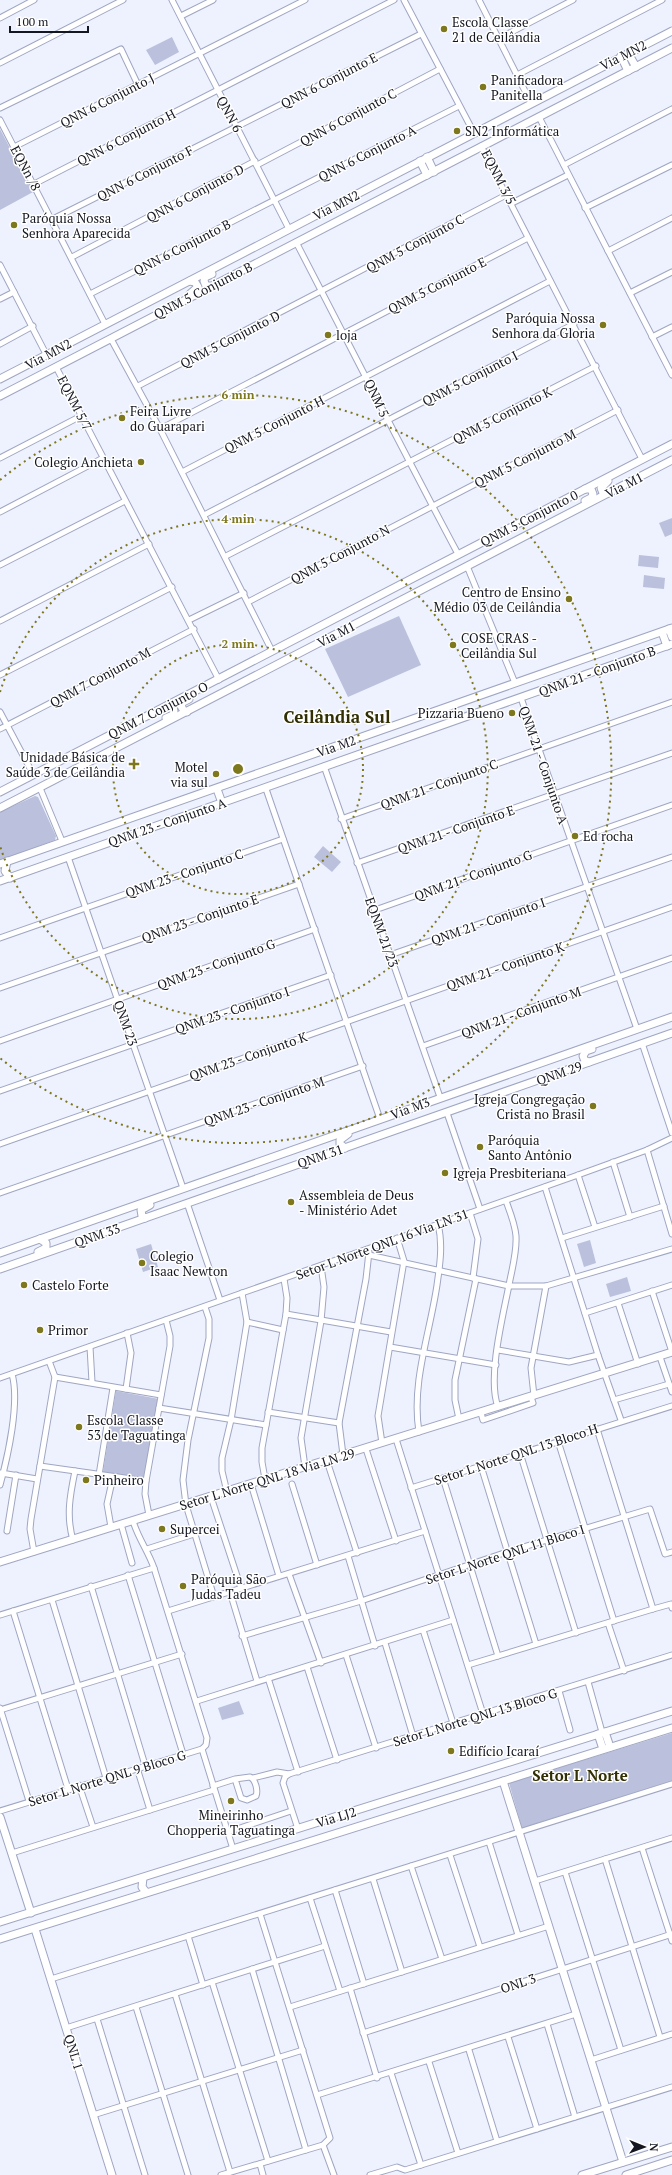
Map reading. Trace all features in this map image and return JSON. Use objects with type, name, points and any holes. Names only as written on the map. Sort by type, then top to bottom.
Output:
[{"type":"main road","name":"Via MN2","points":[[0,380],[290,228],[672,31]]},
{"type":"main road","name":"EQNM 3/5","points":[[481,146],[672,48]]},
{"type":"main road","points":[[625,55],[636,67]]},
{"type":"main road","points":[[625,55],[628,71]]},
{"type":"main road","name":"QNM 5 Conjunto B","points":[[111,339],[481,146]]},
{"type":"main road","points":[[423,159],[430,173]]},
{"type":"main road","points":[[213,286],[206,286],[204,281],[205,277],[234,262],[254,247]]},
{"type":"main road","points":[[154,316],[166,306],[196,291],[197,285],[190,281]]},
{"type":"main road","name":"EQNM 5/7","points":[[56,367],[111,339]]},
{"type":"main road","points":[[0,396],[56,367]]},
{"type":"main road","name":"Via M1","points":[[642,459],[672,444]]},
{"type":"main road","name":"QNM 5 Conjunto 0","points":[[272,651],[642,459]]},
{"type":"main road","name":"Via M1","points":[[0,808],[672,460]]},
{"type":"main road","points":[[608,493],[602,492],[602,485],[620,475],[629,466]]},
{"type":"main road","points":[[560,518],[571,508],[592,497],[592,490],[585,489]]},
{"type":"main road","points":[[668,629],[672,637]]},
{"type":"main road","points":[[668,629],[669,645]]},
{"type":"main road","name":"Via M2","points":[[3,863],[62,841],[217,789],[668,629]]},
{"type":"main road","name":"QNM 21 - Conjunto B","points":[[521,698],[669,645]]},
{"type":"main road","points":[[219,680],[272,651]]},
{"type":"main road","points":[[187,712],[181,708],[183,702],[218,684],[234,672]]},
{"type":"main road","name":"QNM 7 Conjunto O","points":[[0,792],[219,680]]},
{"type":"main road","name":"QNM 21 - Conjunto A","points":[[324,766],[521,698]]},
{"type":"main road","points":[[122,745],[136,734],[173,715],[174,708],[167,706]]},
{"type":"main road","points":[[373,734],[381,747]]},
{"type":"main road","points":[[373,734],[373,749]]},
{"type":"main road","name":"Via M2","points":[[266,789],[324,766]]},
{"type":"main road","points":[[217,789],[222,803]]},
{"type":"main road","name":"QNM 23 - Conjunto A","points":[[0,881],[214,805],[266,789]]},
{"type":"main road","points":[[210,791],[214,805]]},
{"type":"main road","points":[[3,863],[5,871],[10,878]]},
{"type":"main road","points":[[589,1062],[583,1058],[586,1051],[615,1041],[635,1029],[672,1017]]},
{"type":"main road","name":"Via M3","points":[[380,1119],[635,1029]]},
{"type":"main road","points":[[652,1040],[672,1029]]},
{"type":"main road","name":"QNM 29","points":[[447,1113],[672,1033]]},
{"type":"main road","points":[[455,1110],[468,1101],[491,1092],[493,1089],[488,1082]]},
{"type":"main road","name":"QNM 31","points":[[191,1202],[447,1113]]},
{"type":"main road","points":[[345,1148],[340,1144],[341,1137],[370,1126],[380,1119]]},
{"type":"main road","points":[[0,1253],[380,1119]]},
{"type":"main road","points":[[212,1195],[224,1186],[249,1178],[249,1170],[244,1168]]},
{"type":"main road","points":[[145,1218],[141,1214],[142,1208],[160,1201],[167,1194]]},
{"type":"main road","name":"QNM 33","points":[[4,1268],[191,1202]]},
{"type":"main road","points":[[4,1268],[22,1257],[44,1249],[46,1243],[40,1239]]},
{"type":"main road","name":"Setor L Norte QNL 18 Via LN 29","points":[[0,1562],[638,1364],[672,1352]]},
{"type":"main road","name":"Via LJ2","points":[[0,1922],[390,1801],[501,1763],[602,1733],[672,1710]]},
{"type":"main road","name":"Via LJ2","points":[[0,1938],[35,1929],[132,1896],[672,1728]]},
{"type":"main road","points":[[602,1733],[606,1748]]},
{"type":"main road","points":[[503,1781],[623,2162]]},
{"type":"main road","points":[[401,1797],[404,1812]]},
{"type":"main road","points":[[390,1801],[393,1805],[394,1814]]},
{"type":"main road","points":[[0,1817],[30,1913]]},
{"type":"main road","points":[[143,1878],[142,1887],[146,1892]]},
{"type":"main road","points":[[128,1883],[132,1888],[132,1896]]},
{"type":"main road","name":"QNL 1","points":[[35,1929],[112,2175]]},
{"type":"main road","points":[[582,2175],[672,2147]]},
{"type":"main road","points":[[626,2175],[672,2160]]},
{"type":"street","points":[[0,18],[34,0]]},
{"type":"street","points":[[0,63],[123,0]]},
{"type":"street","name":"QNN 6","points":[[172,0],[274,200],[290,228]]},
{"type":"street","points":[[181,16],[212,0]]},
{"type":"street","name":"QNN 6 Conjunto J","points":[[14,147],[305,0]]},
{"type":"street","name":"QNN 6 Conjunto H","points":[[34,184],[394,0]]},
{"type":"street","points":[[404,0],[474,133]]},
{"type":"street","points":[[500,38],[573,0]]},
{"type":"street","points":[[517,75],[662,0]]},
{"type":"street","points":[[481,1],[531,103]]},
{"type":"street","name":"QNN 6 Conjunto E","points":[[237,127],[421,34]]},
{"type":"street","points":[[0,108],[121,48],[138,85]]},
{"type":"street","name":"QNN 6 Conjunto C","points":[[256,163],[440,69]]},
{"type":"street","name":"QNN 6 Conjunto A","points":[[274,200],[460,106]]},
{"type":"street","points":[[564,165],[672,109]]},
{"type":"street","points":[[538,117],[672,376]]},
{"type":"street","name":"EQNn /8","points":[[0,120],[53,219],[106,324]]},
{"type":"street","name":"QNN 6 Conjunto F","points":[[53,219],[237,127]]},
{"type":"street","name":"EQNM 3/5","points":[[481,146],[508,194],[528,238],[596,366],[642,459]]},
{"type":"street","name":"QNN 6 Conjunto D","points":[[72,257],[256,163]]},
{"type":"street","points":[[585,208],[672,164]]},
{"type":"street","points":[[512,203],[568,175]]},
{"type":"street","name":"QNM 5 Conjunto C","points":[[322,291],[508,194]]},
{"type":"street","name":"QNN 6 Conjunto B","points":[[90,294],[274,200]]},
{"type":"street","points":[[608,251],[672,218]]},
{"type":"street","name":"QNM 5 Conjunto E","points":[[160,429],[528,238]]},
{"type":"street","name":"QNM 5","points":[[296,242],[345,333],[387,420],[458,554]]},
{"type":"street","points":[[0,265],[33,326],[47,356]]},
{"type":"street","points":[[630,293],[672,272]]},
{"type":"street","name":"QNM 5 Conjunto H","points":[[182,472],[550,281]]},
{"type":"street","name":"QNM 5 Conjunto D","points":[[138,386],[322,291]]},
{"type":"street","points":[[0,299],[14,292]]},
{"type":"street","name":"QNM 5 Conjunto I","points":[[204,515],[574,324]]},
{"type":"street","points":[[0,344],[33,326]]},
{"type":"street","points":[[652,337],[672,327]]},
{"type":"street","points":[[111,339],[138,386],[226,556],[272,651]]},
{"type":"street","name":"QNM 5 Conjunto K","points":[[226,556],[596,366]]},
{"type":"street","name":"EQNM 5/7","points":[[56,367],[125,501],[194,628],[219,680]]},
{"type":"street","name":"QNM 5 Conjunto M","points":[[432,505],[618,410]]},
{"type":"street","points":[[0,458],[81,416]]},
{"type":"street","points":[[0,512],[103,458]]},
{"type":"street","points":[[0,565],[125,501]]},
{"type":"street","name":"QNM 5 Conjunto N","points":[[248,602],[432,505]]},
{"type":"street","points":[[0,620],[149,544]]},
{"type":"street","points":[[467,566],[515,683]]},
{"type":"street","points":[[0,675],[172,587]]},
{"type":"street","points":[[189,620],[244,593]]},
{"type":"street","name":"QNM 7 Conjunto M","points":[[0,729],[194,628]]},
{"type":"street","name":"QNM 21 - Conjunto A","points":[[521,698],[603,931],[635,1029]]},
{"type":"street","name":"QNM 21 - Conjunto C","points":[[341,819],[672,702]]},
{"type":"street","points":[[0,712],[33,774]]},
{"type":"street","name":"QNM 21 - Conjunto E","points":[[357,863],[672,753]]},
{"type":"street","name":"EQNM 21/23","points":[[324,766],[341,819],[424,1046],[440,1097]]},
{"type":"street","points":[[40,788],[62,841]]},
{"type":"street","points":[[266,789],[363,1066],[380,1119]]},
{"type":"street","name":"QNM 21 - Conjunto G","points":[[375,910],[672,805]]},
{"type":"street","name":"QNM 23 - Conjunto C","points":[[0,938],[283,839]]},
{"type":"street","name":"QNM 23","points":[[68,857],[183,1188]]},
{"type":"street","name":"QNM 21 - Conjunto I","points":[[390,955],[672,857]]},
{"type":"street","name":"QNM 23 - Conjunto E","points":[[0,988],[299,884]]},
{"type":"street","name":"QNM 21 - Conjunto K","points":[[347,1021],[672,907]]},
{"type":"street","name":"QNM 23 - Conjunto G","points":[[0,1041],[315,929]]},
{"type":"street","name":"QNM 21 - Conjunto M","points":[[424,1046],[672,958]]},
{"type":"street","name":"QNM 23 - Conjunto I","points":[[0,1091],[331,975]]},
{"type":"street","name":"QNM 23 - Conjunto K","points":[[0,1144],[347,1021]]},
{"type":"street","points":[[642,1044],[672,1133]]},
{"type":"street","name":"QNM 23 - Conjunto M","points":[[0,1192],[165,1136],[363,1066]]},
{"type":"street","points":[[447,1113],[480,1209]]},
{"type":"street","name":"Setor L Norte QNL 16 Via LN 31","points":[[0,1378],[205,1307],[220,1300],[321,1266],[369,1252],[397,1238],[506,1201],[647,1150],[672,1138]]},
{"type":"street","points":[[647,1150],[672,1234]]},
{"type":"street","points":[[613,1162],[630,1217]]},
{"type":"street","points":[[578,1175],[595,1227]]},
{"type":"street","points":[[544,1187],[562,1238],[598,1356],[621,1420]]},
{"type":"street","points":[[498,1407],[494,1393],[496,1365],[516,1238],[515,1227],[506,1201]]},
{"type":"street","points":[[191,1202],[220,1300]]},
{"type":"street","points":[[562,1238],[664,1206]]},
{"type":"street","points":[[459,1419],[454,1389],[475,1279],[478,1239],[470,1213]]},
{"type":"street","points":[[419,1432],[416,1403],[442,1245],[438,1224]]},
{"type":"street","points":[[382,1443],[378,1416],[404,1261],[397,1238]]},
{"type":"street","points":[[343,1455],[339,1423],[369,1252],[475,1279],[509,1286],[546,1286],[672,1249]]},
{"type":"street","points":[[305,1467],[301,1438],[321,1321],[324,1287],[321,1266]]},
{"type":"street","points":[[265,1479],[262,1462],[266,1425],[288,1298],[284,1279]]},
{"type":"street","points":[[585,1313],[672,1285]]},
{"type":"street","points":[[481,1413],[483,1420],[533,1403],[531,1368],[546,1286]]},
{"type":"street","points":[[652,1291],[672,1352]]},
{"type":"street","points":[[227,1492],[222,1471],[222,1458],[231,1420],[248,1322],[242,1293]]},
{"type":"street","points":[[618,1303],[638,1364]]},
{"type":"street","points":[[205,1307],[209,1318],[209,1338],[183,1467],[183,1486],[186,1505],[194,1534],[214,1597]]},
{"type":"street","points":[[286,1314],[392,1332]]},
{"type":"street","points":[[149,1515],[146,1481],[170,1346],[170,1336],[166,1320]]},
{"type":"street","points":[[248,1322],[282,1330]]},
{"type":"street","points":[[126,1389],[131,1352],[127,1333]]},
{"type":"street","points":[[90,1347],[92,1382]]},
{"type":"street","points":[[390,1347],[496,1365]]},
{"type":"street","points":[[498,1350],[569,1362],[598,1356]]},
{"type":"street","points":[[660,1357],[672,1392]]},
{"type":"street","points":[[34,1552],[30,1529],[37,1479],[55,1377],[49,1360]]},
{"type":"street","points":[[0,1485],[15,1406],[15,1389],[12,1374]]},
{"type":"street","points":[[55,1377],[92,1382],[113,1388],[161,1395]]},
{"type":"street","points":[[614,1400],[669,1384]]},
{"type":"street","points":[[99,1475],[113,1388]]},
{"type":"street","name":"Setor L Norte QNL 13 Bloco H","points":[[411,1488],[621,1420],[672,1406]]},
{"type":"street","points":[[158,1408],[266,1425]]},
{"type":"street","points":[[268,1412],[339,1423]]},
{"type":"street","points":[[597,1429],[653,1609]]},
{"type":"street","points":[[396,1439],[438,1575],[484,1714]]},
{"type":"street","points":[[558,1441],[614,1621]]},
{"type":"street","points":[[366,1449],[396,1541]]},
{"type":"street","points":[[520,1453],[576,1633]]},
{"type":"street","points":[[327,1461],[357,1553]]},
{"type":"street","points":[[40,1466],[146,1481]]},
{"type":"street","points":[[481,1466],[536,1644]]},
{"type":"street","points":[[73,1540],[68,1520],[75,1471]]},
{"type":"street","points":[[2,1473],[37,1479]]},
{"type":"street","points":[[7,1531],[16,1475]]},
{"type":"street","points":[[111,1527],[107,1504],[113,1477]]},
{"type":"street","points":[[443,1478],[471,1564],[498,1656]]},
{"type":"street","points":[[251,1484],[279,1576]]},
{"type":"street","points":[[292,1484],[317,1565]]},
{"type":"street","points":[[211,1497],[241,1588]]},
{"type":"street","name":"Setor L Norte QNL 11 Bloco I","points":[[242,1636],[361,1601],[507,1552],[650,1509],[665,1554],[672,1552]]},
{"type":"street","points":[[133,1521],[138,1536],[147,1549],[154,1568],[197,1701],[257,1681],[385,1643],[453,1620]]},
{"type":"street","points":[[121,1524],[132,1563]]},
{"type":"street","points":[[168,1611],[425,1531]]},
{"type":"street","points":[[147,1549],[194,1534]]},
{"type":"street","points":[[348,1556],[375,1646]]},
{"type":"street","points":[[0,1615],[154,1568]]},
{"type":"street","points":[[289,1574],[321,1663]]},
{"type":"street","points":[[128,1575],[184,1754]]},
{"type":"street","points":[[91,1586],[116,1675],[145,1765]]},
{"type":"street","points":[[230,1592],[242,1636],[257,1681]]},
{"type":"street","points":[[52,1600],[106,1778]]},
{"type":"street","points":[[468,1665],[653,1609],[671,1604],[672,1608]]},
{"type":"street","points":[[13,1611],[38,1698],[68,1789]]},
{"type":"street","points":[[608,1623],[624,1671]]},
{"type":"street","points":[[423,1630],[453,1723]]},
{"type":"street","points":[[385,1643],[413,1736]]},
{"type":"street","points":[[29,1801],[0,1710],[182,1654]]},
{"type":"street","points":[[346,1655],[376,1748]]},
{"type":"street","name":"Setor L Norte QNL 13 Bloco G","points":[[213,1788],[235,1779],[252,1778],[277,1772],[289,1774],[298,1772],[672,1655]]},
{"type":"street","points":[[307,1667],[337,1760]]},
{"type":"street","points":[[268,1678],[298,1772]]},
{"type":"street","points":[[588,1682],[602,1733]]},
{"type":"street","points":[[559,1691],[570,1730]]},
{"type":"street","name":"Setor L Norte QNL 9 Bloco G","points":[[0,1811],[145,1765],[202,1749],[206,1745],[207,1738],[197,1701]]},
{"type":"street","points":[[202,1749],[233,1849]]},
{"type":"street","points":[[137,1768],[150,1810]]},
{"type":"street","points":[[289,1774],[285,1777],[283,1783],[298,1829]]},
{"type":"street","points":[[235,1779],[241,1798],[247,1800],[254,1798],[257,1792],[252,1778]]},
{"type":"street","points":[[51,1979],[450,1855],[672,1784]]},
{"type":"street","points":[[79,1786],[93,1828]]},
{"type":"street","points":[[12,1853],[150,1810],[213,1788]]},
{"type":"street","points":[[228,1832],[291,1811]]},
{"type":"street","points":[[535,1881],[672,1838]]},
{"type":"street","points":[[489,1842],[518,1935]]},
{"type":"street","points":[[642,1848],[672,1941]]},
{"type":"street","points":[[450,1855],[480,1947]]},
{"type":"street","points":[[605,1859],[660,2038]]},
{"type":"street","points":[[411,1866],[442,1959]]},
{"type":"street","points":[[565,1872],[621,2050]]},
{"type":"street","points":[[373,1879],[402,1972]]},
{"type":"street","points":[[335,1890],[364,1984]]},
{"type":"street","points":[[310,1898],[340,1991]]},
{"type":"street","points":[[221,2175],[324,2145],[329,2141],[330,2135],[260,1914]]},
{"type":"street","points":[[290,2007],[549,1926]]},
{"type":"street","name":"ONL 3","points":[[363,2033],[671,1934]]},
{"type":"street","points":[[188,1936],[203,1985]]},
{"type":"street","points":[[66,2028],[325,1946]]},
{"type":"street","points":[[252,1969],[306,2150]]},
{"type":"street","points":[[212,1982],[268,2161]]},
{"type":"street","points":[[350,1988],[377,2078]]},
{"type":"street","points":[[175,1994],[230,2172]]},
{"type":"street","points":[[136,2007],[188,2175]]},
{"type":"street","points":[[317,2096],[469,2050],[576,2014]]},
{"type":"street","points":[[97,2019],[145,2175]]},
{"type":"street","points":[[547,2024],[575,2117]]},
{"type":"street","points":[[591,2060],[672,2034]]},
{"type":"street","points":[[508,2037],[537,2129]]},
{"type":"street","points":[[93,2115],[240,2068],[303,2050]]},
{"type":"street","points":[[469,2050],[497,2141]]},
{"type":"street","points":[[429,2062],[458,2153]]},
{"type":"street","points":[[391,2073],[421,2165]]},
{"type":"street","points":[[370,2175],[397,2168],[405,2172],[458,2153],[672,2087]]},
{"type":"street","points":[[324,2145],[334,2175]]},
{"type":"street","points":[[260,2164],[263,2175]]},
{"type":"shaded area","points":[[172,37],[179,52],[155,65],[146,50]]},
{"type":"shaded area","points":[[0,129],[33,192],[0,210]]},
{"type":"shaded area","points":[[672,518],[672,534],[665,537],[659,523]]},
{"type":"shaded area","points":[[639,555],[659,557],[658,568],[638,566]]},
{"type":"shaded area","points":[[644,575],[665,578],[664,589],[643,587]]},
{"type":"shaded area","points":[[399,616],[421,665],[348,697],[325,649]]},
{"type":"shaded area","points":[[35,796],[38,797],[56,836],[55,840],[0,861],[0,812]]},
{"type":"shaded area","points":[[323,846],[341,862],[332,872],[314,857]]},
{"type":"shaded area","points":[[590,1240],[596,1263],[584,1267],[577,1244]]},
{"type":"shaded area","points":[[151,1244],[158,1267],[143,1272],[136,1249]]},
{"type":"shaded area","points":[[627,1277],[631,1291],[610,1297],[606,1284]]},
{"type":"shaded area","points":[[116,1391],[159,1399],[145,1479],[103,1472]]},
{"type":"shaded area","points":[[239,1701],[244,1714],[222,1720],[218,1708]]},
{"type":"shaded area","points":[[672,1733],[672,1781],[522,1828],[509,1783]]},
{"type":"place","name":"Escola Classe 21 de Ceilândia","points":[[444,29]]},
{"type":"place","name":"Panificadora Panitella","points":[[483,87]]},
{"type":"place","name":"SN2 Informática","points":[[457,131]]},
{"type":"place","name":"Paróquia Nossa Senhora Aparecida","points":[[14,225]]},
{"type":"place","name":"Paróquia Nossa Senhora da Gloria","points":[[603,325]]},
{"type":"place","name":"loja","points":[[328,335]]},
{"type":"place","name":"Feira Livre do Guarapari","points":[[122,418]]},
{"type":"place","name":"Colegio Anchieta","points":[[141,462]]},
{"type":"place","name":"Centro de Ensino Médio 03 de Ceilândia","points":[[569,599]]},
{"type":"place","name":"COSE CRAS - Ceilândia Sul","points":[[453,645]]},
{"type":"place","name":"Pizzaria Bueno","points":[[512,713]]},
{"type":"place","name":"Unidade Básica de Saúde 3 de Ceilândia","points":[[134,764]]},
{"type":"place","name":"Motel via sul","points":[[216,774]]},
{"type":"place","name":"Ed rocha","points":[[575,836]]},
{"type":"place","name":"Igreja Congregação Cristã no Brasil","points":[[593,1106]]},
{"type":"place","name":"Paróquia Santo Antônio","points":[[480,1147]]},
{"type":"place","name":"Igreja Presbiteriana","points":[[445,1173]]},
{"type":"place","name":"Assembleia de Deus - Ministério Adet","points":[[291,1202]]},
{"type":"place","name":"Colegio Isaac Newton","points":[[142,1263]]},
{"type":"place","name":"Castelo Forte","points":[[24,1285]]},
{"type":"place","name":"Primor","points":[[40,1330]]},
{"type":"place","name":"Escola Classe 53 de Taguatinga","points":[[79,1427]]},
{"type":"place","name":"Pinheiro","points":[[86,1480]]},
{"type":"place","name":"Supercei","points":[[162,1529]]},
{"type":"place","name":"Paróquia São Judas Tadeu","points":[[183,1586]]},
{"type":"place","name":"Edifício Icaraí","points":[[451,1751]]},
{"type":"place","name":"Mineirinho Chopperia Taguatinga","points":[[231,1801]]},
{"type":"district","name":"Ceilândia Sul","points":[[337,717]]},
{"type":"district","name":"Setor L Norte","points":[[580,1776]]}]
